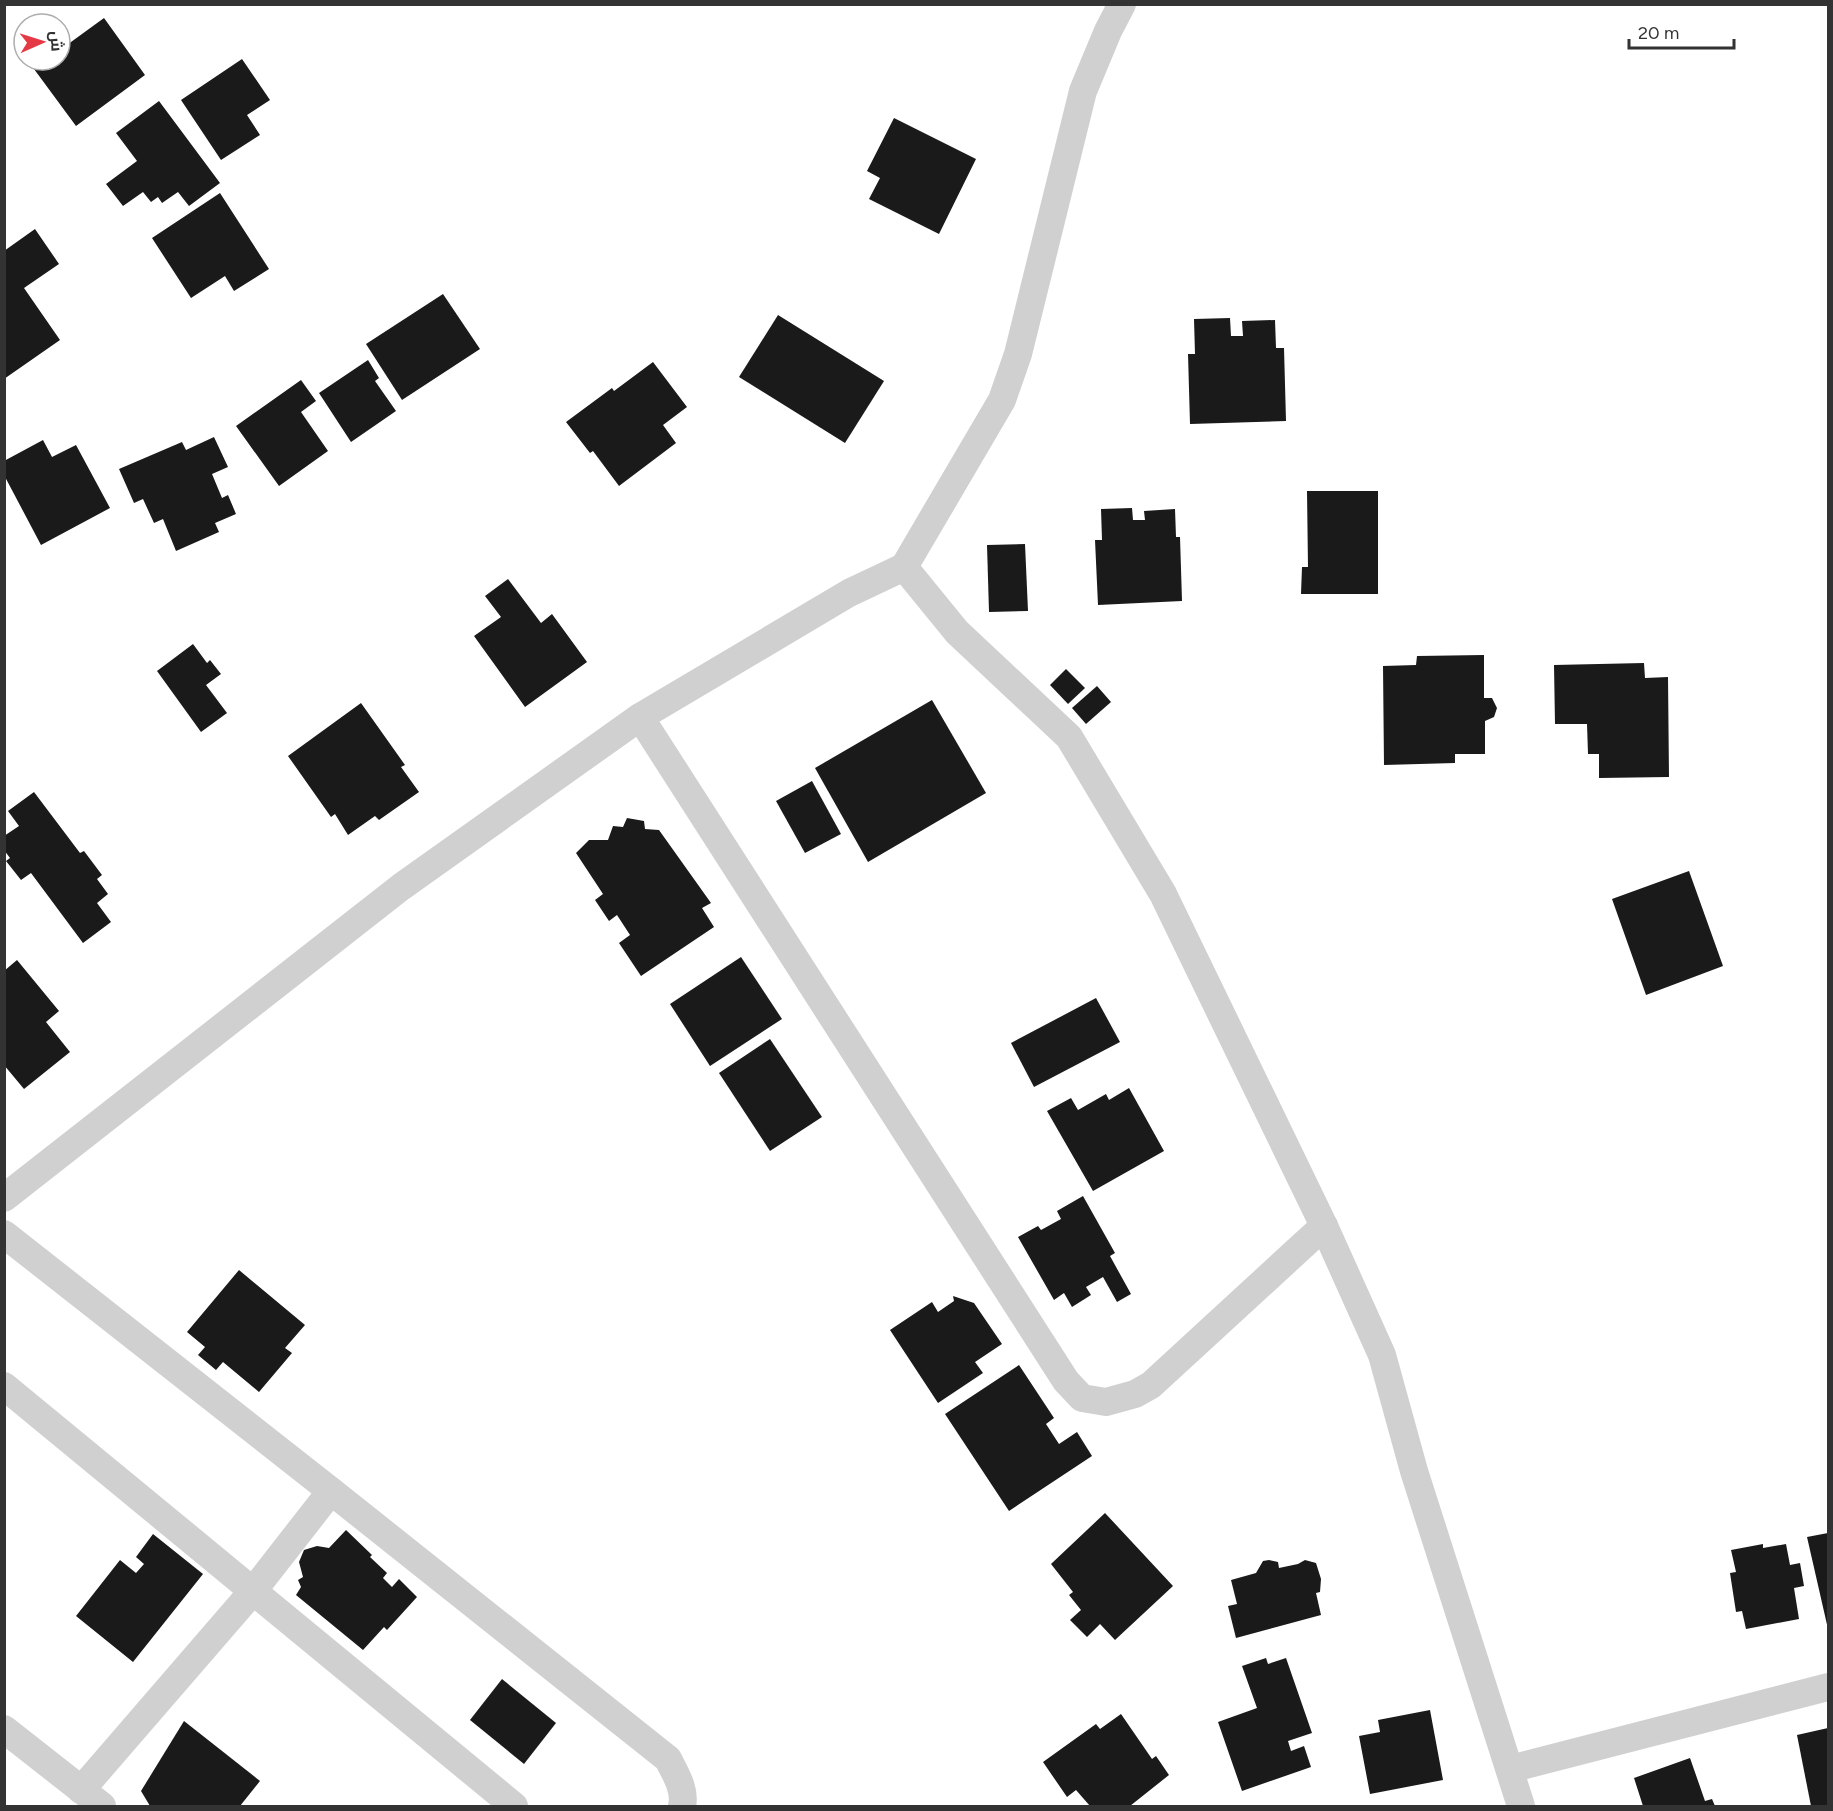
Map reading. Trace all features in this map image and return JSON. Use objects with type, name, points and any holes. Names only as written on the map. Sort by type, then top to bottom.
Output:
[{"type":"street","points":[[4,1198],[401,887],[640,717],[849,593],[904,567],[1002,399],[1018,354],[1083,91],[1108,30],[1122,4]]},
{"type":"street","points":[[904,567],[957,632],[1069,737],[1163,894],[1324,1226],[1382,1355],[1414,1471],[1521,1806]]},
{"type":"street","points":[[640,717],[1066,1381],[1082,1398],[1106,1402],[1135,1394],[1151,1385],[1324,1226]]},
{"type":"street","points":[[4,1234],[332,1491],[668,1759],[680,1784],[684,1802],[682,1806]]},
{"type":"street","points":[[4,1386],[514,1806]]},
{"type":"street","points":[[4,1730],[92,1798],[332,1491]]},
{"type":"street","points":[[1510,1769],[1828,1688]]},
{"type":"building","points":[[104,18],[145,75],[76,126],[36,72],[72,72],[72,41]]},
{"type":"building","points":[[242,59],[270,100],[247,115],[260,135],[221,160],[181,100]]},
{"type":"building","points":[[159,101],[220,183],[189,206],[178,192],[162,203],[158,197],[151,202],[143,192],[123,206],[106,184],[137,161],[116,133]]},
{"type":"building","points":[[894,118],[976,159],[939,234],[869,199],[880,178],[867,171]]},
{"type":"building","points":[[220,193],[269,269],[234,291],[225,276],[191,298],[152,238]]},
{"type":"building","points":[[35,229],[59,264],[24,288],[60,340],[4,379],[4,251]]},
{"type":"building","points":[[443,294],[480,349],[402,400],[366,344]]},
{"type":"building","points":[[778,315],[884,381],[845,443],[739,377]]},
{"type":"building","points":[[1230,318],[1231,336],[1243,336],[1242,321],[1275,320],[1276,348],[1284,348],[1286,421],[1190,424],[1188,354],[1195,354],[1194,319]]},
{"type":"building","points":[[368,360],[379,378],[375,381],[396,411],[351,442],[319,393]]},
{"type":"building","points":[[653,362],[687,407],[663,425],[676,443],[619,486],[593,451],[590,453],[566,422],[612,388],[614,391]]},
{"type":"building","points":[[301,380],[316,401],[301,412],[328,451],[279,486],[236,426]]},
{"type":"building","points":[[214,437],[228,467],[212,474],[222,498],[228,495],[236,514],[215,523],[219,532],[176,551],[163,519],[154,523],[143,499],[134,503],[119,469],[182,442],[186,450]]},
{"type":"building","points":[[43,440],[52,457],[76,445],[110,508],[41,545],[4,475],[4,461]]},
{"type":"building","points":[[1307,491],[1378,491],[1378,594],[1301,594],[1302,567],[1308,567]]},
{"type":"building","points":[[1132,508],[1133,520],[1145,520],[1144,511],[1175,509],[1176,537],[1180,537],[1182,601],[1098,605],[1095,540],[1102,540],[1101,509]]},
{"type":"building","points":[[1025,544],[1028,611],[989,612],[987,545]]},
{"type":"building","points":[[508,579],[541,623],[552,614],[587,662],[525,707],[474,636],[501,617],[485,596]]},
{"type":"building","points":[[193,644],[207,663],[210,660],[221,674],[206,685],[227,713],[201,732],[157,671]]},
{"type":"building","points":[[1484,655],[1484,698],[1492,698],[1497,708],[1494,717],[1485,721],[1485,754],[1455,754],[1455,763],[1384,765],[1383,666],[1416,665],[1417,656]]},
{"type":"building","points":[[1644,663],[1645,678],[1668,677],[1669,777],[1599,778],[1599,754],[1588,754],[1587,724],[1555,724],[1554,665]]},
{"type":"building","points":[[1066,669],[1085,688],[1068,704],[1050,685]]},
{"type":"building","points":[[1097,686],[1111,702],[1086,724],[1072,708]]},
{"type":"building","points":[[932,700],[986,793],[868,862],[815,768]]},
{"type":"building","points":[[361,703],[405,765],[401,767],[419,792],[379,820],[375,816],[348,835],[335,814],[331,817],[288,756]]},
{"type":"building","points":[[812,781],[841,834],[805,853],[776,801]]},
{"type":"building","points":[[34,792],[80,853],[84,851],[102,875],[97,879],[108,894],[97,903],[111,922],[83,943],[31,873],[21,880],[6,861],[10,858],[4,850],[4,836],[19,826],[8,811]]},
{"type":"building","points":[[627,818],[644,821],[645,829],[659,830],[711,903],[702,908],[714,927],[641,976],[619,943],[630,935],[617,915],[609,921],[595,900],[603,894],[576,853],[589,840],[608,840],[613,826],[623,827]]},
{"type":"building","points":[[1689,871],[1723,966],[1646,995],[1612,899]]},
{"type":"building","points":[[741,957],[782,1019],[710,1066],[670,1004]]},
{"type":"building","points":[[17,960],[59,1011],[46,1022],[70,1052],[24,1089],[4,1065],[4,971]]},
{"type":"building","points":[[1096,998],[1120,1042],[1034,1087],[1011,1043]]},
{"type":"building","points":[[770,1039],[822,1117],[770,1151],[719,1073]]},
{"type":"building","points":[[1129,1088],[1164,1151],[1093,1191],[1047,1111],[1071,1098],[1078,1110],[1106,1094],[1109,1100]]},
{"type":"building","points":[[1083,1196],[1115,1253],[1110,1256],[1131,1294],[1117,1302],[1103,1277],[1086,1287],[1091,1295],[1072,1307],[1064,1293],[1054,1300],[1018,1237],[1038,1226],[1041,1230],[1061,1219],[1057,1211]]},
{"type":"building","points":[[239,1270],[305,1325],[285,1348],[292,1353],[259,1392],[223,1362],[216,1370],[198,1355],[205,1347],[187,1332]]},
{"type":"building","points":[[953,1296],[974,1303],[1002,1344],[975,1362],[983,1373],[938,1403],[890,1330],[932,1302],[938,1312],[954,1301]]},
{"type":"building","points":[[1019,1365],[1054,1418],[1046,1424],[1059,1444],[1077,1432],[1092,1456],[1009,1511],[945,1414]]},
{"type":"building","points":[[1105,1513],[1173,1586],[1115,1640],[1100,1624],[1087,1637],[1070,1620],[1081,1610],[1069,1595],[1073,1592],[1051,1564]]},
{"type":"building","points":[[346,1530],[387,1573],[383,1578],[392,1587],[399,1579],[417,1597],[387,1630],[384,1627],[363,1650],[296,1595],[301,1587],[298,1580],[303,1577],[299,1562],[304,1550],[317,1546],[329,1548]]},
{"type":"building","points":[[1828,1533],[1828,1629],[1807,1537]]},
{"type":"building","points":[[153,1534],[203,1574],[133,1662],[76,1616],[120,1560],[136,1573],[144,1564],[136,1557]]},
{"type":"building","points":[[1763,1544],[1763,1548],[1786,1544],[1790,1565],[1800,1563],[1804,1586],[1794,1588],[1799,1619],[1746,1629],[1742,1611],[1736,1612],[1730,1573],[1736,1572],[1731,1550]]},
{"type":"building","points":[[1305,1560],[1316,1563],[1321,1579],[1320,1592],[1316,1593],[1321,1615],[1236,1638],[1228,1606],[1237,1604],[1231,1580],[1256,1573],[1263,1561],[1278,1562],[1279,1568]]},
{"type":"building","points":[[1266,1658],[1268,1664],[1286,1658],[1312,1733],[1288,1741],[1291,1751],[1304,1746],[1311,1767],[1242,1791],[1218,1722],[1257,1708],[1242,1666]]},
{"type":"building","points":[[502,1679],[556,1723],[524,1764],[470,1720]]},
{"type":"building","points":[[1430,1710],[1443,1780],[1370,1794],[1359,1736],[1380,1732],[1378,1720]]},
{"type":"building","points":[[1121,1714],[1152,1759],[1156,1756],[1169,1775],[1130,1806],[1090,1806],[1076,1790],[1067,1797],[1043,1762],[1096,1724],[1100,1729]]},
{"type":"building","points":[[184,1721],[260,1781],[240,1806],[150,1806],[141,1791]]},
{"type":"building","points":[[1828,1728],[1828,1806],[1811,1806],[1797,1735]]},
{"type":"building","points":[[1690,1758],[1705,1801],[1712,1799],[1715,1806],[1643,1806],[1634,1778]]}]
